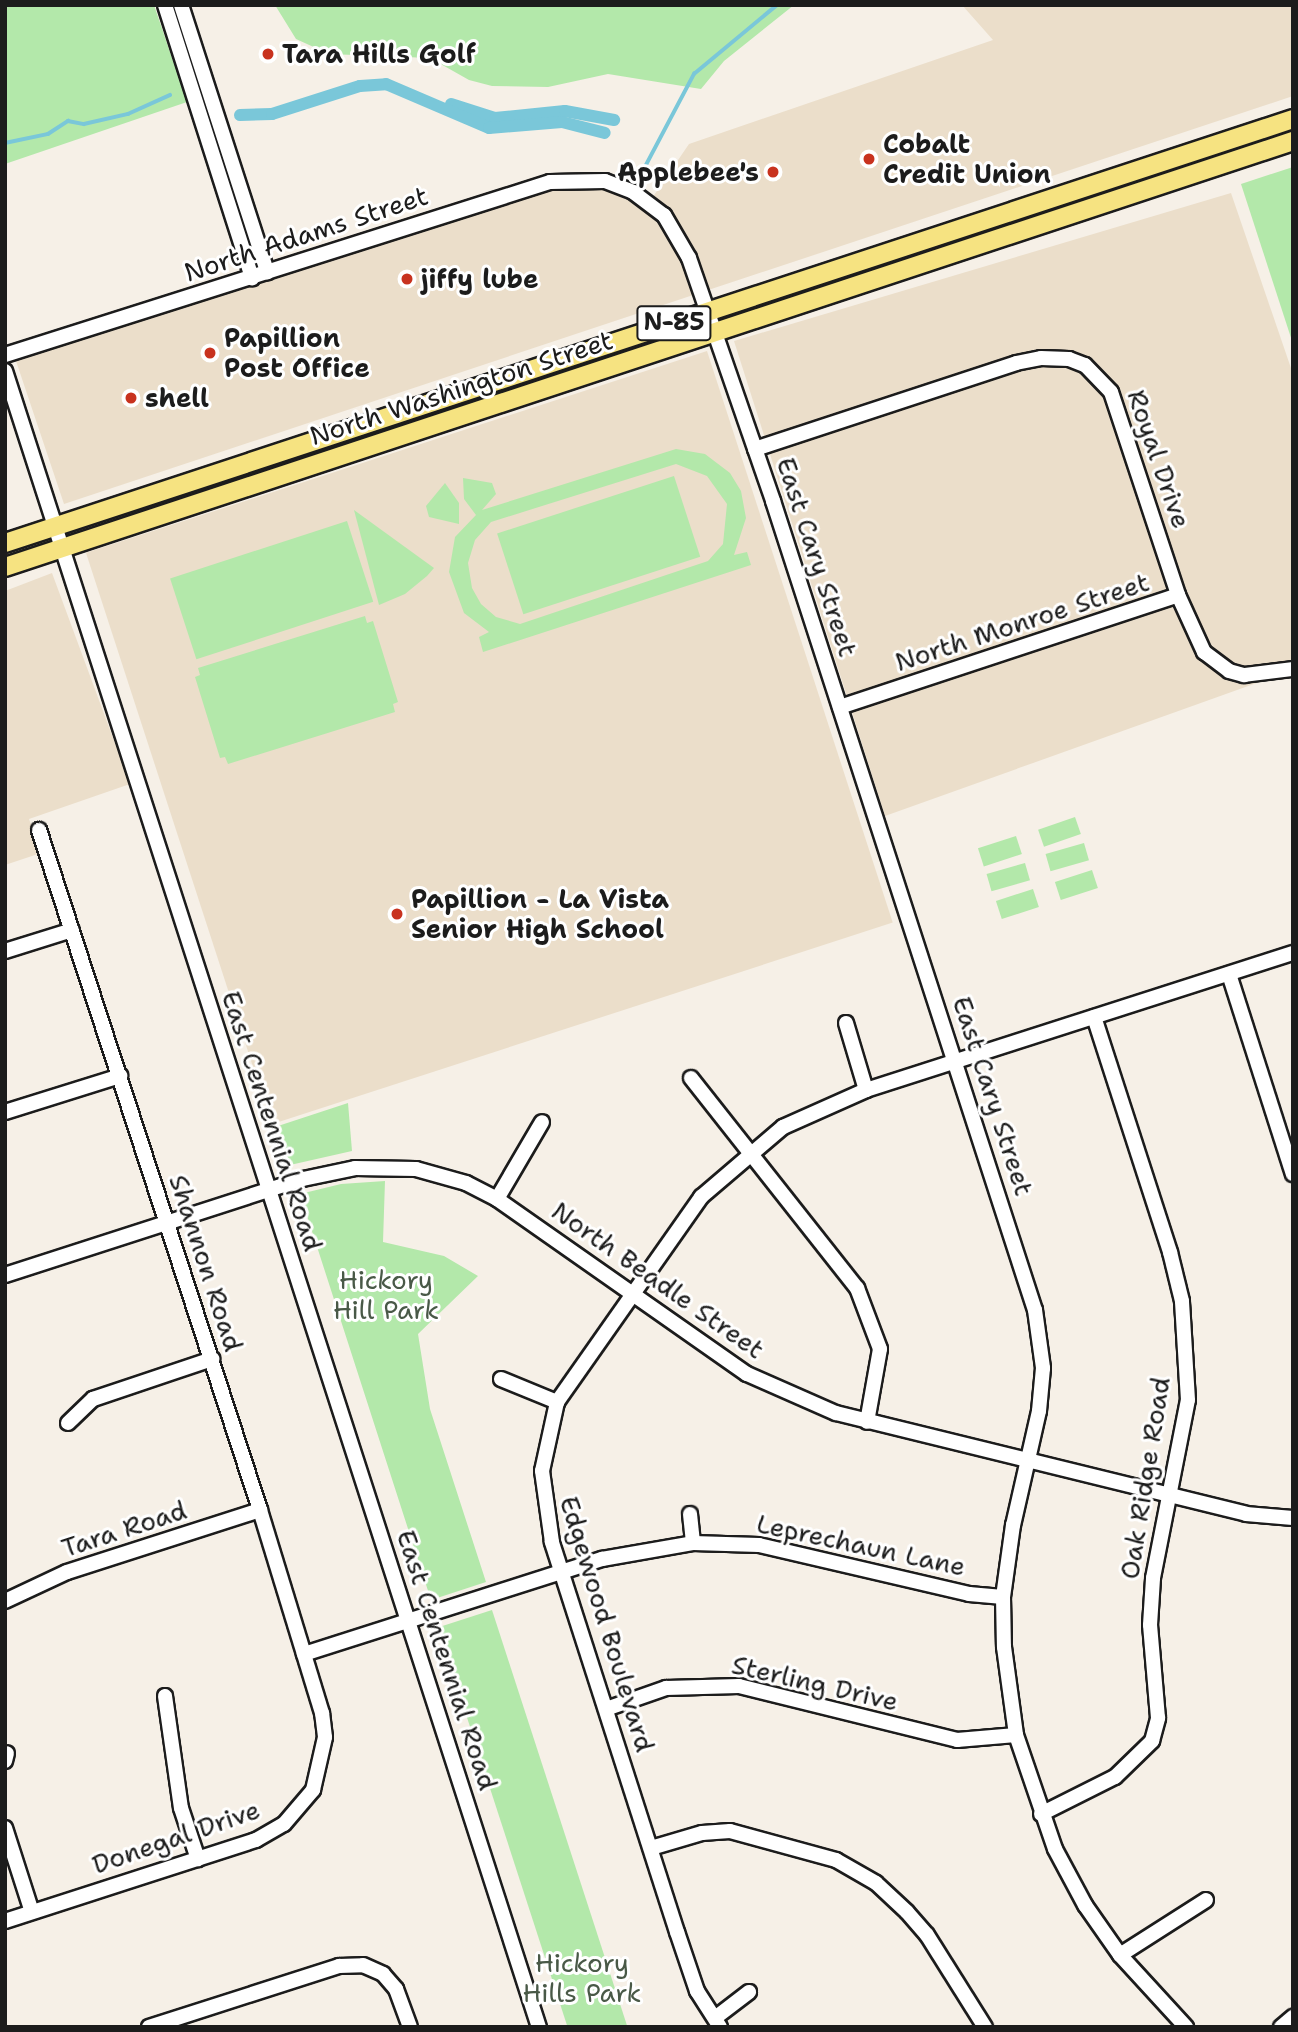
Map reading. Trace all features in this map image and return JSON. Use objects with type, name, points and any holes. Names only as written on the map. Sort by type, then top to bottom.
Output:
[{"type":"main road","name":"North Washington Street","points":[[5,543],[1293,119]]},
{"type":"main road","name":"North Washington Street","points":[[5,567],[1293,141]]},
{"type":"street","points":[[165,5],[252,278]]},
{"type":"street","points":[[181,5],[267,272]]},
{"type":"street","name":"North Adams Street","points":[[5,355],[550,181],[590,179],[624,188]]},
{"type":"street","name":"East Cary Street","points":[[624,188],[652,204],[677,234],[708,312],[956,1061],[1035,1310],[1043,1368],[1003,1597],[1004,1647],[1016,1735],[1041,1814],[1085,1905],[1120,1955],[1186,2027]]},
{"type":"street","name":"Royal Drive","points":[[755,449],[1016,363],[1069,359],[1085,365],[1111,392],[1178,596],[1204,652],[1229,671],[1254,676],[1293,668]]},
{"type":"street","name":"East Centennial Road","points":[[5,371],[539,2027]]},
{"type":"street","name":"North Monroe Street","points":[[840,707],[1178,596]]},
{"type":"street","name":"Shannon Road","points":[[39,830],[212,1359],[322,1713]]},
{"type":"street","points":[[5,951],[72,930]]},
{"type":"street","name":"Edgewood Boulevard","points":[[718,2022],[697,1991],[561,1572],[542,1497],[544,1450],[557,1402],[701,1197],[749,1153],[783,1127],[866,1090],[1293,953]]},
{"type":"street","points":[[1229,974],[1293,1174]]},
{"type":"street","name":"Oak Ridge Road","points":[[1041,1814],[1115,1777],[1153,1741],[1158,1718],[1151,1601],[1168,1496],[1188,1400],[1182,1301],[1094,1017]]},
{"type":"street","points":[[846,1023],[866,1090]]},
{"type":"street","points":[[5,1112],[120,1076]]},
{"type":"street","points":[[691,1078],[857,1288],[870,1314],[880,1349],[867,1422]]},
{"type":"street","points":[[497,1199],[542,1122]]},
{"type":"street","name":"North Beadle Street","points":[[5,1275],[268,1189],[355,1168],[397,1166],[443,1175],[497,1199],[747,1374],[867,1422],[1246,1514],[1293,1518]]},
{"type":"street","points":[[68,1423],[93,1399],[212,1359]]},
{"type":"street","points":[[501,1379],[557,1402]]},
{"type":"street","name":"Tara Road","points":[[5,1601],[67,1572],[260,1510]]},
{"type":"street","points":[[690,1514],[692,1543]]},
{"type":"street","name":"Leprechaun Lane","points":[[304,1654],[561,1572],[648,1548],[692,1543],[759,1545],[956,1591],[1003,1597]]},
{"type":"street","name":"Sterling Drive","points":[[606,1709],[666,1688],[739,1686],[957,1740],[980,1742],[1016,1735]]},
{"type":"street","points":[[165,1696],[174,1772],[198,1859]]},
{"type":"street","name":"Donegal Drive","points":[[5,1921],[256,1840],[300,1808],[321,1764],[322,1713]]},
{"type":"street","points":[[5,1828],[32,1912]]},
{"type":"street","points":[[651,1848],[702,1833],[730,1831],[836,1860],[876,1884],[907,1912],[927,1935],[985,2027]]},
{"type":"street","points":[[1120,1955],[1206,1900]]},
{"type":"street","points":[[149,2027],[339,1966],[363,1965],[383,1974],[396,1989],[410,2027]]},
{"type":"street","points":[[718,2022],[749,1992]]},
{"type":"street","points":[[1282,2027],[1293,2017]]},
{"type":"shaded area","points":[[962,5],[1293,5],[1293,96],[64,504],[15,358],[552,188],[602,189],[646,207],[689,144],[993,40]]},
{"type":"shaded area","points":[[1231,193],[1293,374],[1293,670],[885,816],[734,341]]},
{"type":"shaded area","points":[[707,351],[893,923],[272,1124],[86,553]]},
{"type":"shaded area","points":[[52,573],[130,784],[29,819],[41,853],[5,865],[5,591]]},
{"type":"green space","points":[[5,5],[154,5],[187,102],[5,164]]},
{"type":"green space","points":[[275,5],[794,5],[724,61],[701,89],[608,74],[548,87],[492,86],[469,80],[430,58],[329,54],[296,39]]},
{"type":"green space","points":[[1293,167],[1293,344],[1241,184]]},
{"type":"green space","points":[[676,449],[705,454],[730,473],[741,491],[746,518],[734,555],[747,552],[751,565],[483,652],[479,637],[489,632],[464,613],[449,572],[455,537],[476,515],[464,499],[463,478],[492,483],[496,494],[482,510]],"holes":[[[676,464],[707,476],[727,504],[723,544],[708,561],[520,624],[496,617],[481,604],[472,588],[468,563],[475,540],[491,522]]]},
{"type":"green space","points":[[674,476],[700,557],[523,614],[497,533]]},
{"type":"green space","points":[[445,483],[459,503],[459,524],[429,517],[426,506]]},
{"type":"green space","points":[[354,510],[434,568],[405,594],[379,605]]},
{"type":"green space","points":[[347,521],[373,602],[196,659],[170,578]]},
{"type":"green space","points":[[365,616],[367,623],[373,621],[398,702],[393,704],[395,712],[228,764],[225,757],[220,758],[195,677],[200,675],[198,668]]},
{"type":"green space","points":[[1075,817],[1081,834],[1044,847],[1038,830]]},
{"type":"green space","points":[[1016,836],[1022,854],[984,866],[978,848]]},
{"type":"green space","points":[[1084,843],[1089,860],[1051,871],[1046,854]]},
{"type":"green space","points":[[1025,863],[1030,880],[992,891],[987,874]]},
{"type":"green space","points":[[1092,870],[1098,888],[1061,900],[1055,882]]},
{"type":"green space","points":[[1033,889],[1039,907],[1002,919],[996,901]]},
{"type":"green space","points":[[348,1103],[352,1151],[290,1165],[278,1126]]},
{"type":"green space","name":"Hickory Hill Park","points":[[385,1181],[383,1242],[444,1256],[478,1276],[418,1334],[430,1409],[486,1582],[431,1600],[300,1194],[341,1184]]},
{"type":"green space","name":"Hickory Hills Park","points":[[492,1610],[627,2027],[568,2027],[438,1628]]},
{"type":"waterway","points":[[646,165],[694,74],[777,5]]},
{"type":"waterway","points":[[240,115],[272,114],[360,86],[386,84],[489,128],[562,122],[605,133]]},
{"type":"waterway","points":[[5,143],[48,134],[68,121],[84,124],[128,114],[170,95]]},
{"type":"waterway","points":[[451,104],[495,118],[565,111],[614,120]]},
{"type":"place","name":"Tara Hills Golf","points":[[268,54]]},
{"type":"place","name":"Cobalt Credit Union","points":[[869,159]]},
{"type":"place","name":"Applebee's","points":[[773,172]]},
{"type":"place","name":"jiffy lube","points":[[407,279]]},
{"type":"place","name":"Papillion Post Office","points":[[210,353]]},
{"type":"place","name":"shell","points":[[131,398]]},
{"type":"place","name":"Papillion - La Vista Senior High School","points":[[397,914]]}]
